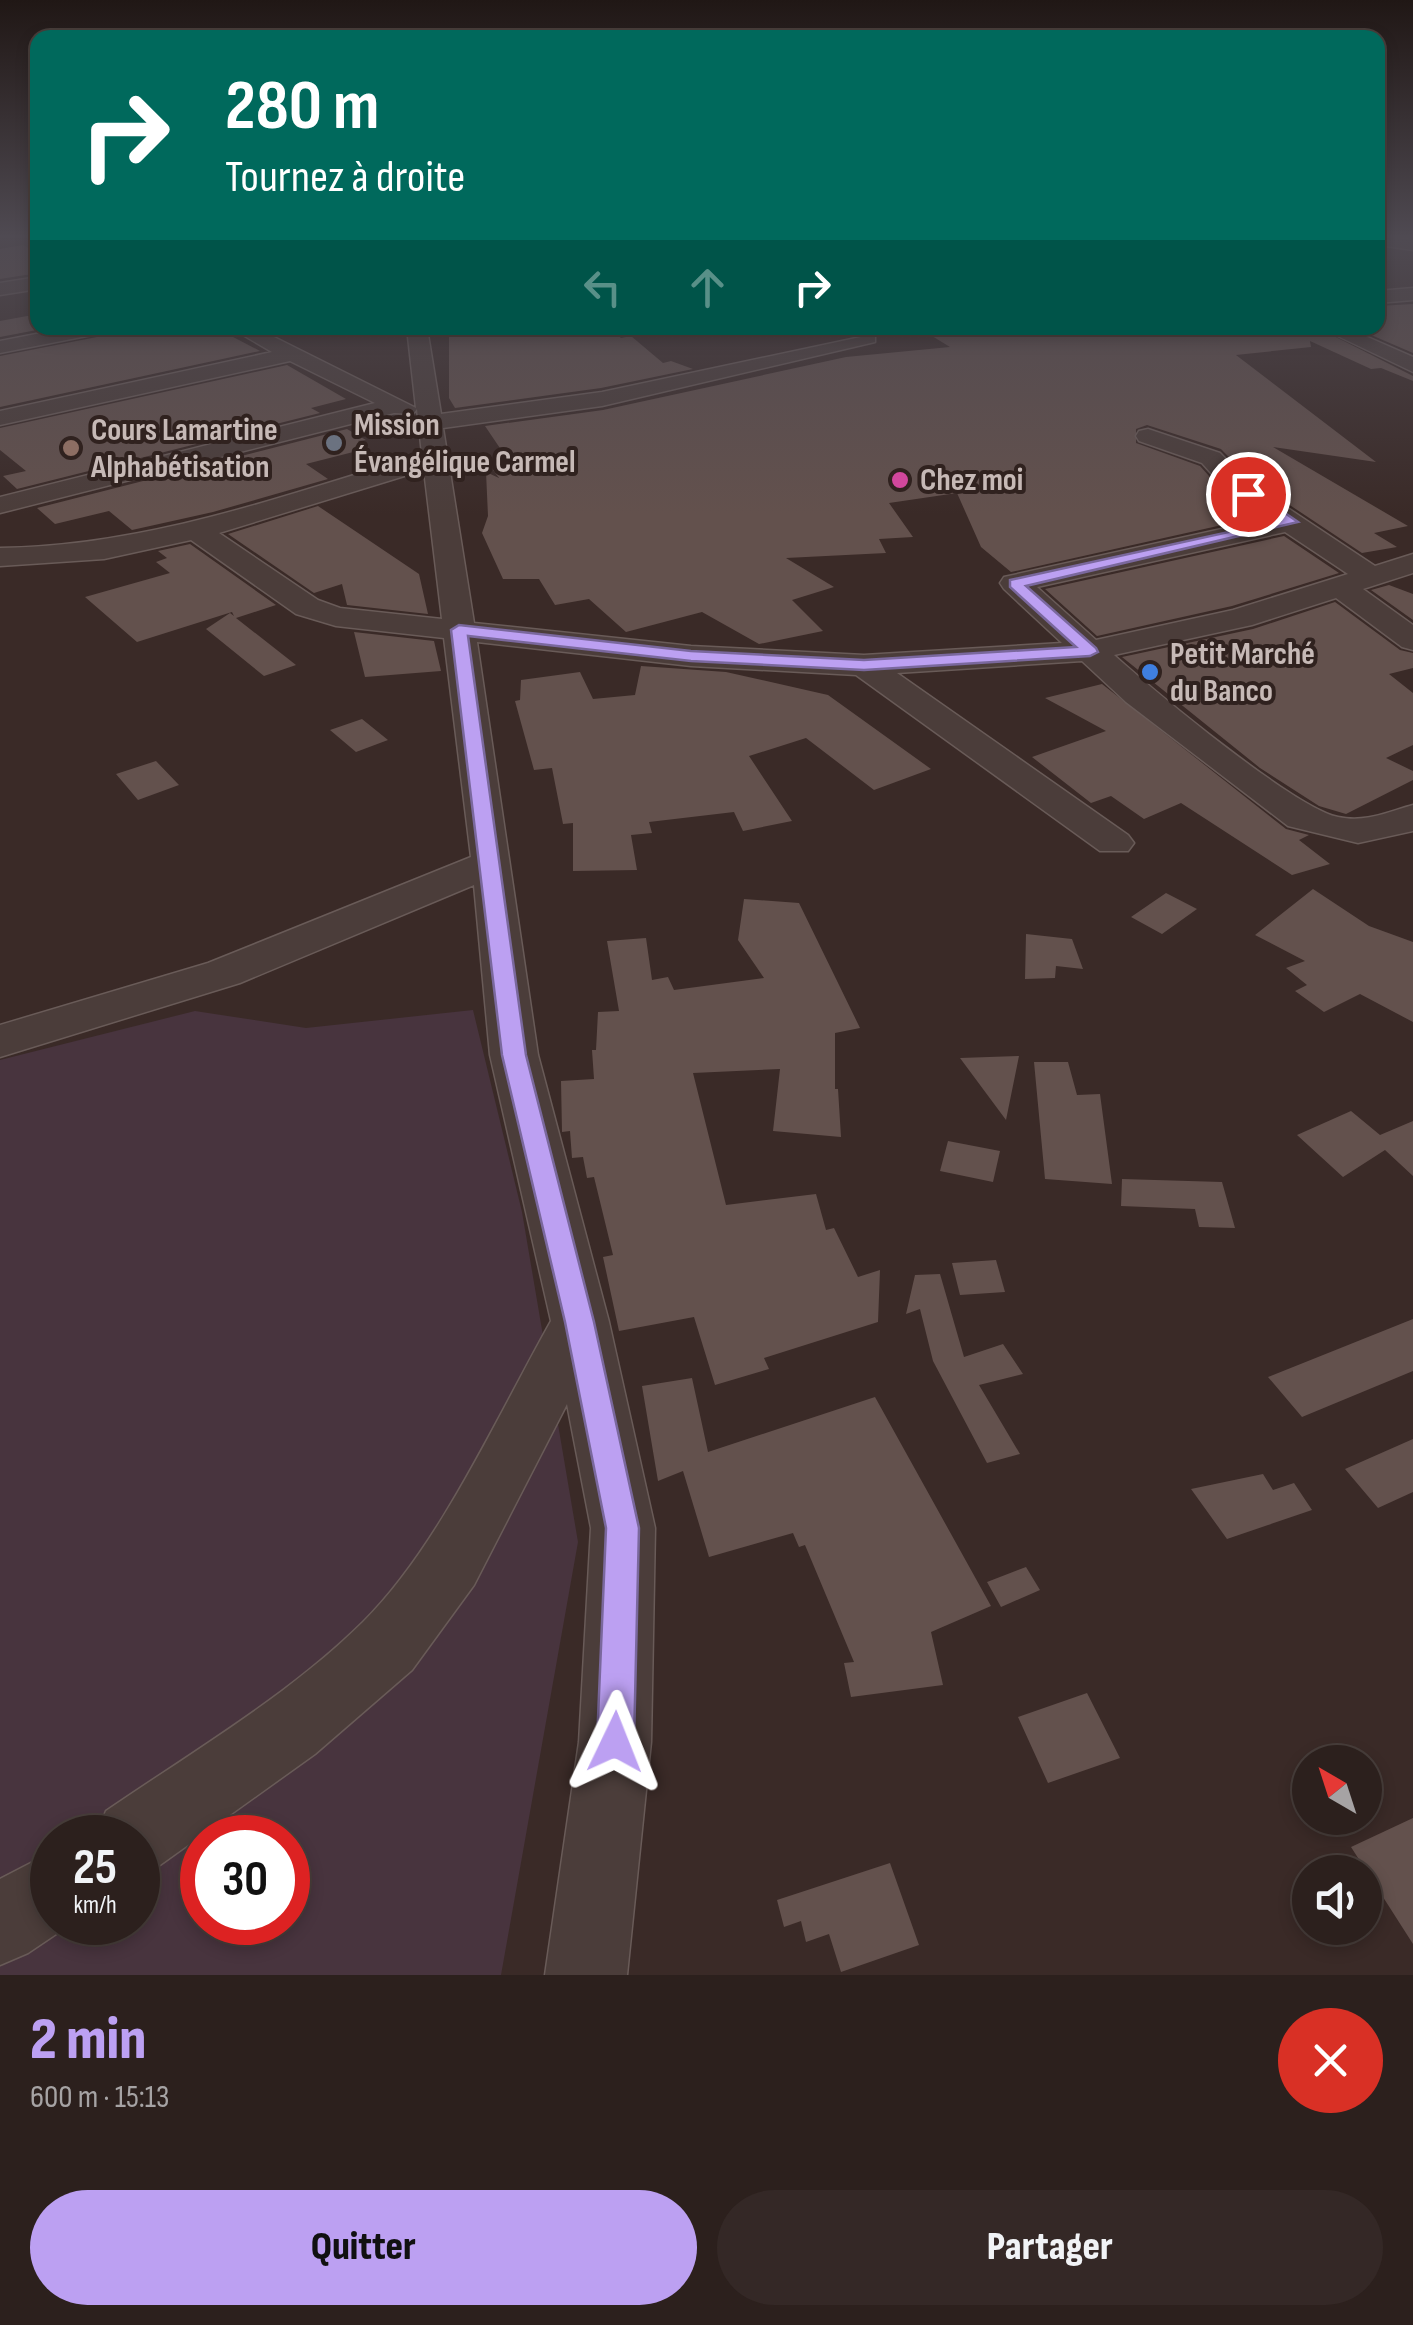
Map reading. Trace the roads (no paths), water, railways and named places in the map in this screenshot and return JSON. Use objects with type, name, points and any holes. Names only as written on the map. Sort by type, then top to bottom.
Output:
[{"type":"street","points":[[0,347],[61,335]]},
{"type":"street","points":[[255,335],[420,426]]},
{"type":"street","points":[[417,335],[420,426],[459,630],[514,1055],[580,1322],[623,1528],[615,1742],[586,1975]]},
{"type":"street","points":[[0,505],[420,426],[602,399],[868,338],[863,335]]},
{"type":"street","points":[[1346,335],[1413,366]]},
{"type":"street","points":[[0,418],[292,354]]},
{"type":"street","points":[[0,557],[92,550],[195,529],[420,426]]},
{"type":"street","points":[[1148,436],[1211,458],[1238,487],[1290,522],[1413,640]]},
{"type":"street","points":[[1290,522],[1015,584],[1138,695],[1302,818],[1328,828],[1368,833],[1413,817]]},
{"type":"street","points":[[195,529],[320,612],[691,656],[864,665],[1090,652],[1241,618],[1413,563]]},
{"type":"street","points":[[864,665],[1114,844]]},
{"type":"street","points":[[0,1041],[224,973],[492,863]]},
{"type":"street","points":[[160,1819],[290,1728],[388,1646],[451,1562],[580,1322]]},
{"type":"street","points":[[0,1925],[30,1905]]},
{"type":"place","name":"Mission Évangélique Carmel","points":[[334,443]]},
{"type":"place","name":"Cours Lamartine Alphabétisation","points":[[71,448]]},
{"type":"place","name":"Chez moi","points":[[900,480]]},
{"type":"place","name":"Petit Marché du Banco","points":[[1150,672]]}]
